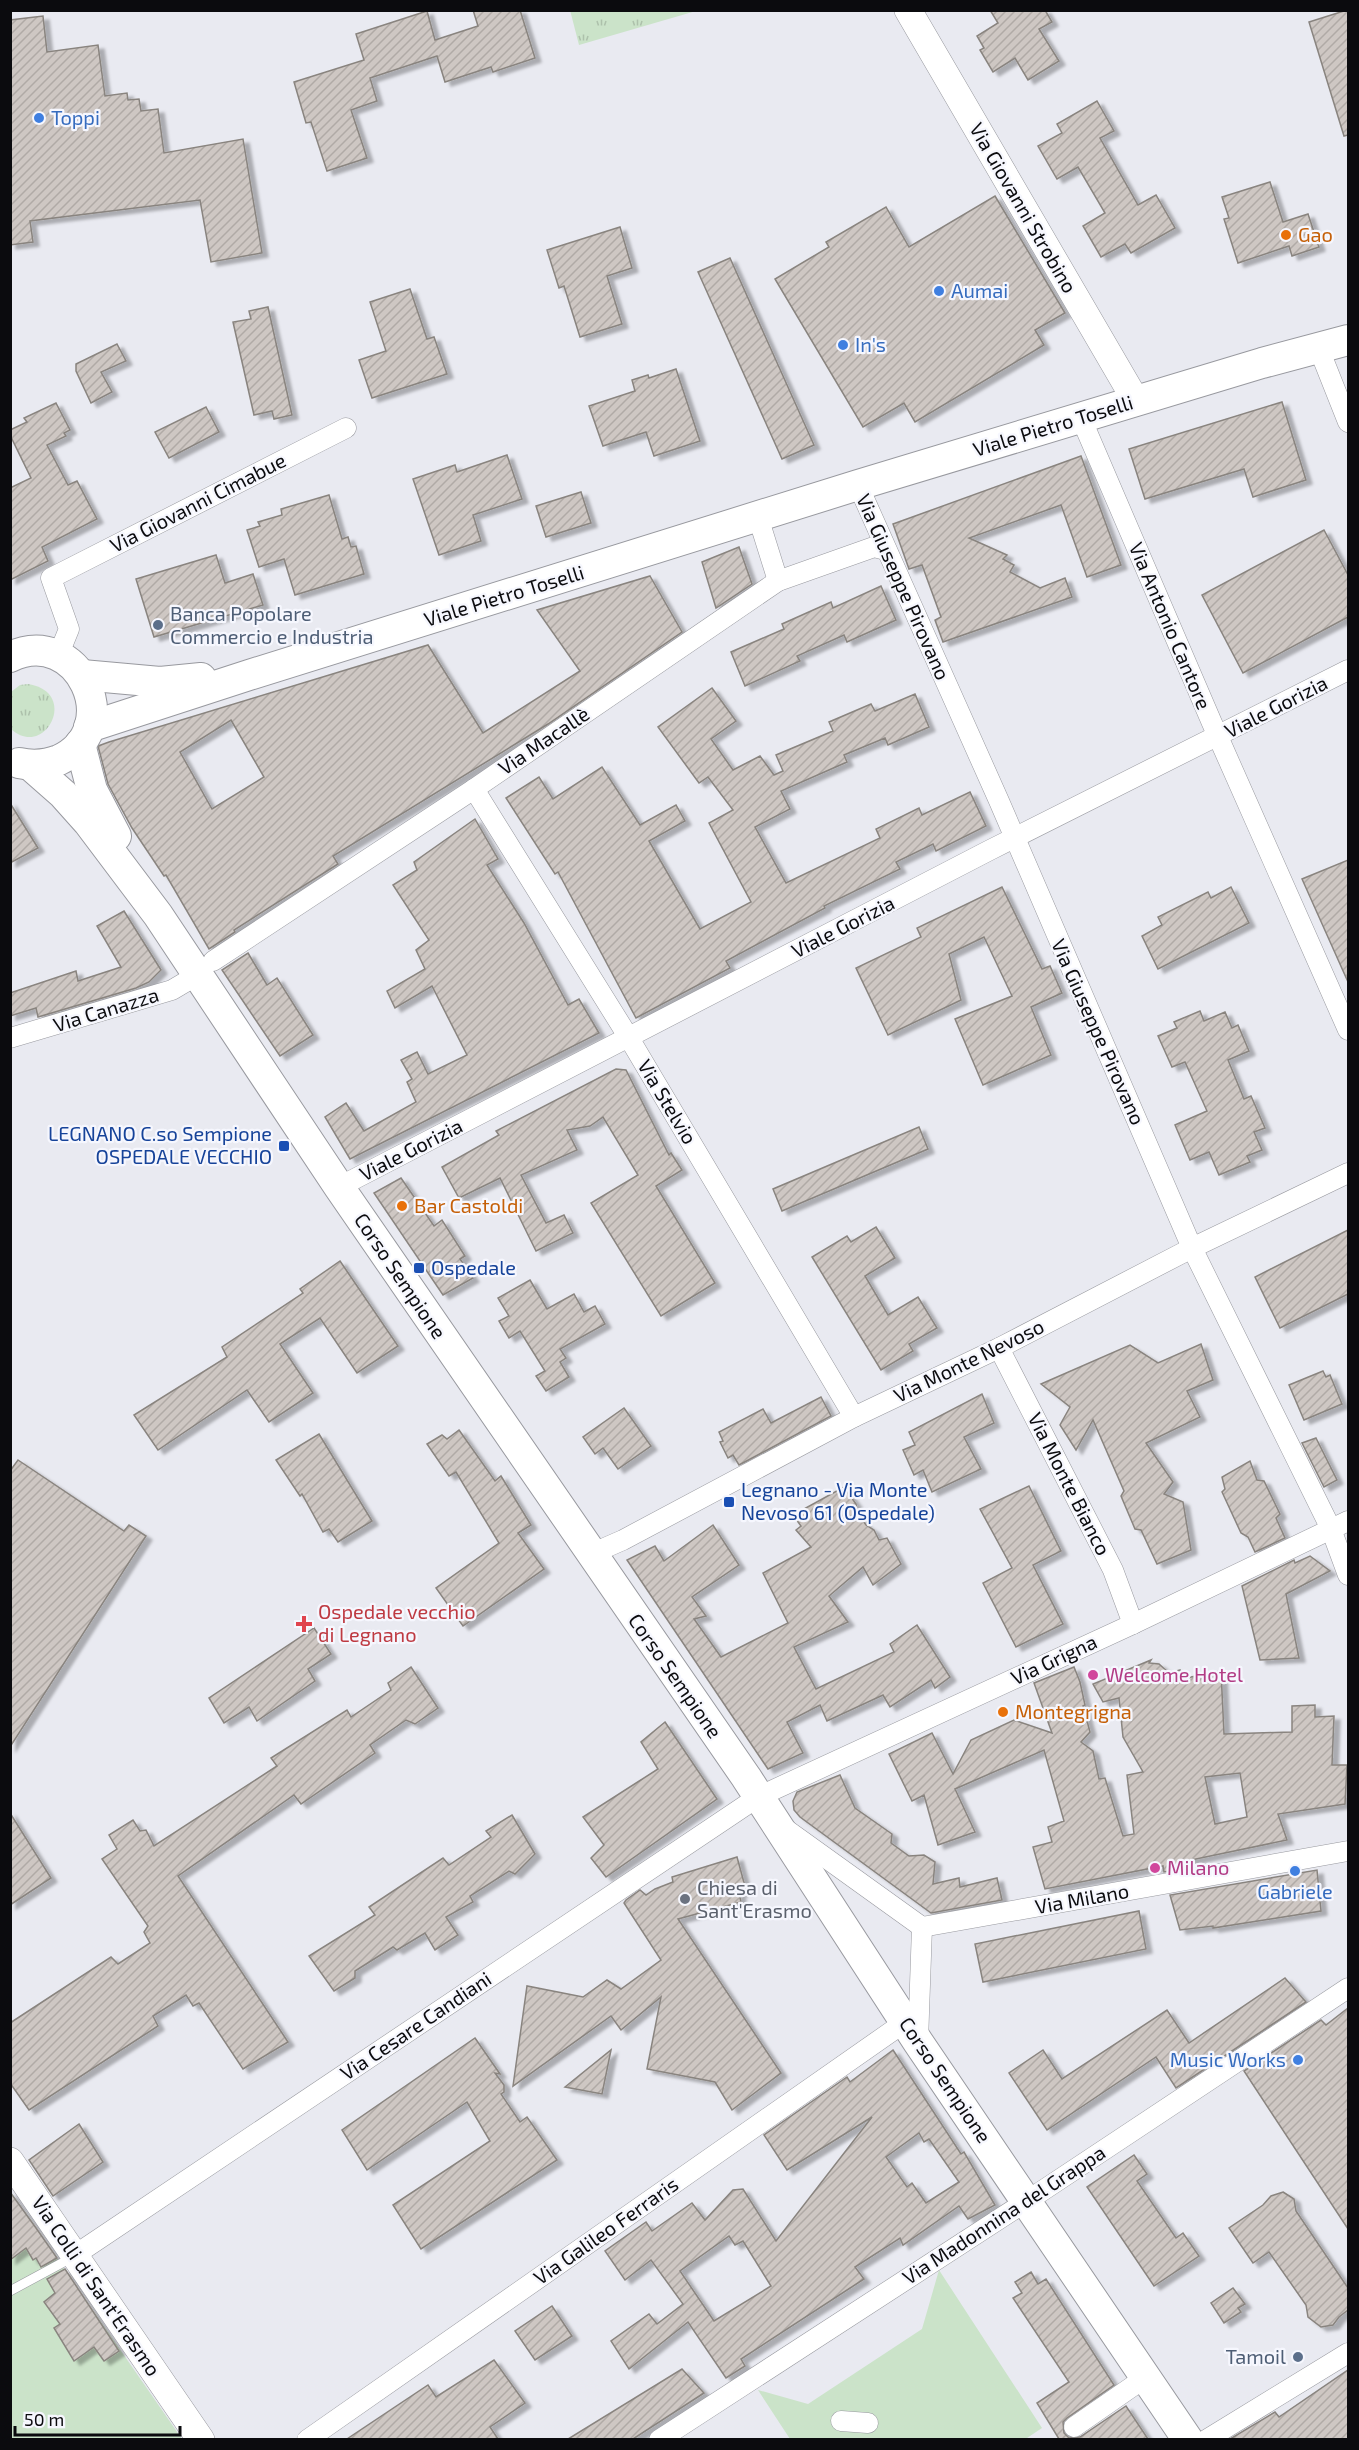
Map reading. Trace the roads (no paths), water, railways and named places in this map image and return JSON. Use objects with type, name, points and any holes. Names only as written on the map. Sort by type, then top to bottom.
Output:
[{"type":"main road","name":"Viale Pietro Toselli","points":[[20,763],[49,764],[67,756],[85,736],[249,675],[858,485],[1262,363],[1348,340]]},
{"type":"main road","points":[[10,632],[35,654],[73,665],[82,675]]},
{"type":"main road","name":"Viale Pietro Toselli","points":[[82,675],[160,682],[249,675]]},
{"type":"main road","name":"Corso Sempione","points":[[82,675],[90,691],[92,709],[85,736],[92,790],[158,915]]},
{"type":"main road","name":"Corso Sempione","points":[[20,763],[63,794],[88,822],[158,915],[206,968],[339,1187],[766,1809],[911,2032],[1188,2439]]},
{"type":"street","name":"Via Giovanni Strobino","points":[[909,13],[1136,401]]},
{"type":"street","points":[[1319,349],[1348,422]]},
{"type":"street","name":"Via Antonio Cantore","points":[[1082,417],[1218,736],[1348,1030]]},
{"type":"street","name":"Via Giovanni Cimabue","points":[[35,654],[69,629],[51,578],[346,428]]},
{"type":"street","name":"Via Giuseppe Pirovano","points":[[858,485],[1015,839],[1192,1248],[1340,1525],[1348,1575]]},
{"type":"street","points":[[758,517],[778,581]]},
{"type":"street","name":"Via Macallè","points":[[206,968],[474,789],[778,581],[874,547],[886,550]]},
{"type":"street","name":"Viale Gorizia","points":[[339,1187],[1348,670]]},
{"type":"street","name":"Via Stelvio","points":[[474,789],[629,1038],[854,1417]]},
{"type":"street","name":"Via Canazza","points":[[10,1038],[172,990],[206,968]]},
{"type":"street","name":"Via Monte Nevoso","points":[[591,1554],[623,1540],[854,1417],[999,1348],[1192,1248],[1348,1173]]},
{"type":"street","name":"Via Monte Bianco","points":[[999,1348],[1113,1570],[1133,1624]]},
{"type":"street","name":"Via Grigna","points":[[766,1809],[1133,1624],[1340,1525]]},
{"type":"street","points":[[766,1809],[922,1927],[911,2032]]},
{"type":"street","name":"Via Cesare Candiani","points":[[75,2255],[766,1809]]},
{"type":"street","name":"Via Milano","points":[[922,1927],[1348,1851]]},
{"type":"street","name":"Via Madonnina del Grappa","points":[[659,2439],[1027,2201],[1348,1988]]},
{"type":"street","name":"Via Galileo Ferraris","points":[[307,2439],[911,2032]]},
{"type":"street","name":"Via Colli di Sant'Erasmo","points":[[10,2161],[201,2439]]},
{"type":"street","points":[[1206,2439],[1348,2353]]},
{"type":"street","points":[[1074,2427],[1146,2377]]},
{"type":"street","points":[[841,2421],[868,2422]]},
{"type":"lane","points":[[10,2291],[75,2255]]},
{"type":"place","name":"Toppi","points":[[39,118]]},
{"type":"place","name":"Gao","points":[[1286,235]]},
{"type":"place","name":"Aumai","points":[[939,291]]},
{"type":"place","name":"In's","points":[[843,345]]},
{"type":"place","name":"Banca Popolare Commercio e Industria","points":[[158,625]]},
{"type":"place","name":"LEGNANO C.so Sempione OSPEDALE VECCHIO","points":[[284,1146]]},
{"type":"place","name":"Bar Castoldi","points":[[402,1206]]},
{"type":"place","name":"Ospedale","points":[[419,1268]]},
{"type":"place","name":"Legnano - Via Monte Nevoso 61 (Ospedale)","points":[[729,1502]]},
{"type":"place","name":"Ospedale vecchio di Legnano","points":[[304,1624]]},
{"type":"place","name":"Welcome Hotel","points":[[1093,1675]]},
{"type":"place","name":"Montegrigna","points":[[1003,1712]]},
{"type":"place","name":"Milano","points":[[1155,1868]]},
{"type":"place","name":"Gabriele","points":[[1295,1871]]},
{"type":"place","name":"Chiesa di Sant'Erasmo","points":[[685,1899]]},
{"type":"place","name":"Music Works","points":[[1298,2060]]},
{"type":"place","name":"Tamoil","points":[[1298,2357]]}]
